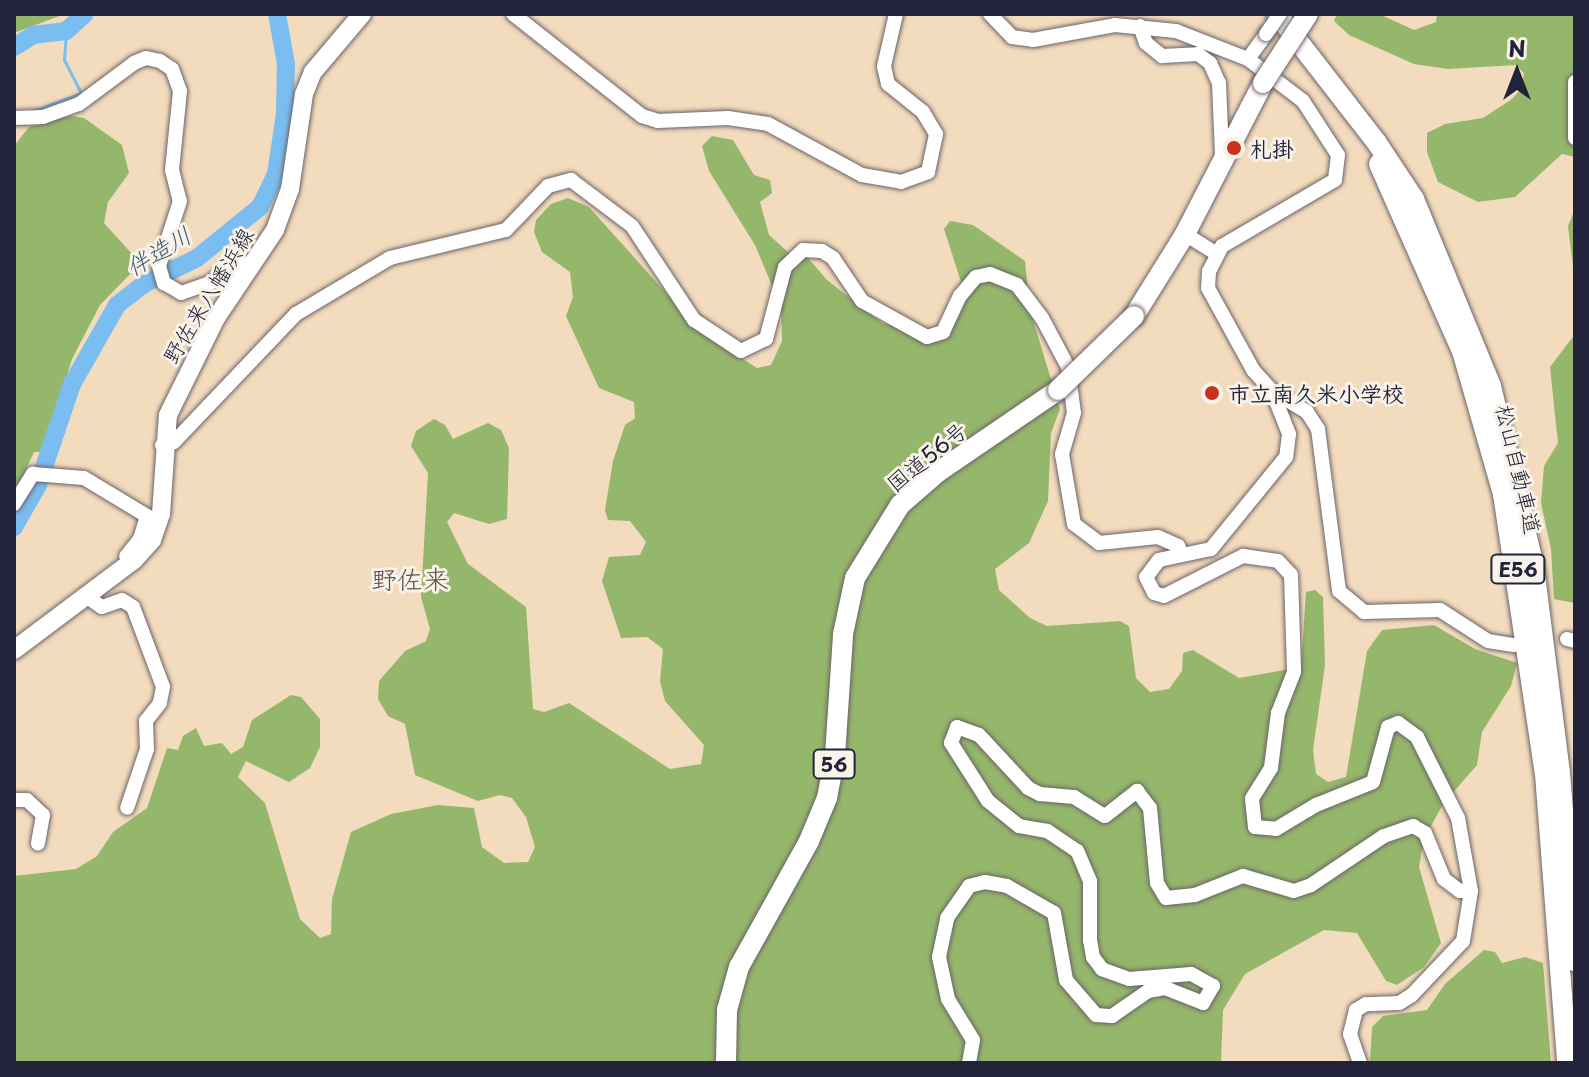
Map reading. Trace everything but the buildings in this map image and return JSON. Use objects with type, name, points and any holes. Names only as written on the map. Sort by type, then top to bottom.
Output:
[{"type":"highway","name":"松山自動車道","points":[[1279,14],[1414,199],[1478,348],[1505,433],[1534,567],[1547,658],[1575,961]]},
{"type":"highway","name":"国道56号","points":[[726,1063],[727,1010],[739,967],[809,841],[827,798],[835,756],[843,634],[855,578],[900,505],[938,472],[1058,390],[1134,316],[1185,234],[1222,156],[1263,83],[1308,14]]},
{"type":"highway","name":"松山自動車道","points":[[1347,105],[1395,197],[1462,351],[1503,494],[1545,774],[1567,1063]]},
{"type":"main road","name":"野佐来八幡浜線","points":[[14,650],[147,549],[158,527],[162,445],[168,415],[192,361],[286,204],[308,82],[324,54],[362,14]]},
{"type":"street","points":[[513,14],[642,116],[666,122],[728,118],[768,124],[862,175],[901,182],[928,172],[936,134],[923,112],[888,84],[884,66],[896,14]]},
{"type":"street","points":[[990,14],[1012,37],[1033,40],[1078,30],[1140,26],[1219,44],[1248,59],[1303,101],[1338,155],[1340,167],[1323,190],[1277,209],[1216,253],[1208,288],[1253,370],[1272,391],[1307,412],[1318,429],[1333,573],[1350,604],[1379,614],[1421,607],[1440,610],[1488,641],[1514,645]]},
{"type":"street","points":[[1248,59],[1279,14]]},
{"type":"street","points":[[1140,26],[1146,43],[1162,56],[1198,54],[1210,63],[1219,83],[1222,156]]},
{"type":"street","points":[[14,118],[43,117],[79,104],[134,63],[146,58],[160,61],[172,69],[180,91],[172,170],[180,201],[161,256],[164,283],[181,293],[210,283],[225,270],[254,262]]},
{"type":"street","points":[[1575,82],[1575,138]]},
{"type":"street","points":[[162,445],[174,442],[296,314],[390,258],[506,230],[548,186],[571,180],[615,208],[694,320],[741,351],[766,339],[785,267],[803,250],[822,251],[833,258],[862,301],[927,337],[943,332],[976,277],[990,274],[1017,285],[1042,318],[1068,367],[1074,413],[1062,454],[1074,524],[1099,543],[1158,537],[1178,546],[1182,554]]},
{"type":"street","points":[[1185,234],[1216,253]]},
{"type":"street","points":[[1272,391],[1289,434],[1286,457],[1211,549],[1182,554],[1152,566],[1146,577],[1154,593],[1177,591],[1243,556],[1278,561],[1291,575],[1294,672],[1278,713],[1271,768],[1252,799],[1255,827],[1276,829],[1316,805],[1373,782],[1388,727],[1398,723],[1417,737],[1458,818],[1471,891],[1471,919],[1448,962],[1399,1003],[1356,1010],[1350,1034],[1360,1063]]},
{"type":"street","points":[[14,504],[33,474],[89,481],[147,516],[140,539],[124,557],[127,566]]},
{"type":"street","points":[[86,596],[102,607],[122,600],[133,607],[163,687],[160,703],[146,721],[147,749],[127,808]]},
{"type":"street","points":[[969,1063],[973,1040],[948,999],[939,957],[947,918],[969,886],[985,882],[1007,886],[1054,913],[1066,980],[1096,1015],[1112,1016],[1148,991],[1165,988],[1203,1003],[1213,986],[1191,974],[1129,979],[1102,969],[1093,957],[1090,940],[1090,881],[1077,851],[1047,831],[1019,826],[988,801],[951,743],[957,727],[979,735],[1028,788],[1040,794],[1074,797],[1105,816],[1137,791],[1150,808],[1157,883],[1166,898],[1195,895],[1243,876],[1294,891],[1311,885],[1384,836],[1413,826],[1425,833],[1444,879],[1460,891],[1471,891]]},
{"type":"street","points":[[14,800],[27,800],[43,815],[38,844]]},
{"type":"green space","points":[[14,14],[65,14],[14,33]]},
{"type":"green space","points":[[1337,14],[1379,14],[1414,30],[1436,22],[1437,14],[1575,14],[1575,157],[1562,154],[1515,197],[1478,202],[1438,182],[1427,152],[1427,133],[1445,124],[1483,118],[1512,99],[1522,88],[1524,73],[1515,65],[1448,69],[1414,64],[1349,35],[1334,21]]},
{"type":"green space","points":[[71,116],[84,118],[122,145],[129,173],[108,202],[104,223],[132,254],[133,271],[100,305],[72,359],[43,452],[34,452],[14,495],[14,146],[29,127]]},
{"type":"green space","points":[[712,136],[733,140],[754,175],[770,180],[772,193],[760,202],[769,235],[788,252],[808,258],[827,280],[882,323],[922,334],[950,334],[964,291],[944,229],[950,221],[973,225],[1025,261],[1030,310],[1060,409],[1051,433],[1048,501],[1029,543],[995,569],[999,590],[1030,618],[1047,626],[1120,621],[1129,626],[1136,678],[1150,692],[1169,689],[1182,671],[1183,653],[1193,650],[1239,678],[1301,667],[1306,592],[1315,590],[1323,597],[1325,665],[1313,750],[1316,774],[1328,782],[1346,777],[1367,651],[1382,630],[1434,625],[1475,649],[1517,663],[1511,686],[1482,732],[1477,765],[1443,804],[1424,839],[1419,867],[1441,943],[1424,967],[1397,985],[1386,981],[1357,933],[1324,930],[1245,974],[1223,1010],[1221,1063],[14,1063],[14,876],[76,869],[97,856],[113,832],[147,808],[167,748],[178,750],[183,736],[196,728],[204,746],[222,743],[231,754],[243,747],[252,720],[291,695],[301,697],[320,719],[320,747],[310,768],[289,782],[246,761],[238,777],[265,803],[300,919],[320,938],[331,934],[332,899],[351,832],[391,814],[438,805],[474,808],[482,847],[504,863],[528,862],[535,847],[526,817],[512,798],[500,795],[478,801],[415,775],[405,724],[388,716],[378,699],[379,681],[405,651],[426,641],[430,629],[421,597],[428,473],[411,446],[416,431],[434,419],[445,425],[453,439],[488,423],[501,430],[509,448],[507,519],[489,524],[454,513],[447,522],[468,564],[526,607],[533,709],[544,712],[569,703],[670,769],[701,764],[704,745],[665,701],[660,681],[663,649],[647,637],[621,638],[602,581],[609,557],[640,555],[646,542],[630,521],[608,520],[605,510],[613,461],[625,425],[635,418],[634,402],[599,388],[566,316],[573,297],[570,272],[542,252],[534,232],[536,220],[551,204],[568,198],[589,207],[701,332],[757,368],[771,365],[782,341],[781,307],[755,245],[709,171],[702,146]]},
{"type":"green space","points":[[1575,209],[1575,283],[1568,226]]},
{"type":"green space","points":[[1575,334],[1575,603],[1554,599],[1551,549],[1541,503],[1544,466],[1558,443],[1550,367]]},
{"type":"green space","points":[[1484,950],[1495,952],[1502,963],[1525,957],[1543,963],[1551,1063],[1370,1063],[1372,1027],[1383,1016],[1427,1010],[1445,984]]},
{"type":"waterway","points":[[14,47],[33,35],[66,31],[85,14]]},
{"type":"waterway","name":"伴造川","points":[[14,527],[38,485],[72,384],[117,305],[144,284],[197,258],[260,207],[276,174],[285,114],[286,64],[277,14]]},
{"type":"waterway","points":[[35,110],[81,93],[64,60],[66,31]]},
{"type":"place","name":"札掛","points":[[1234,148]]},
{"type":"place","name":"市立南久米小学校","points":[[1212,393]]},
{"type":"district","name":"野佐来","points":[[410,579]]}]
